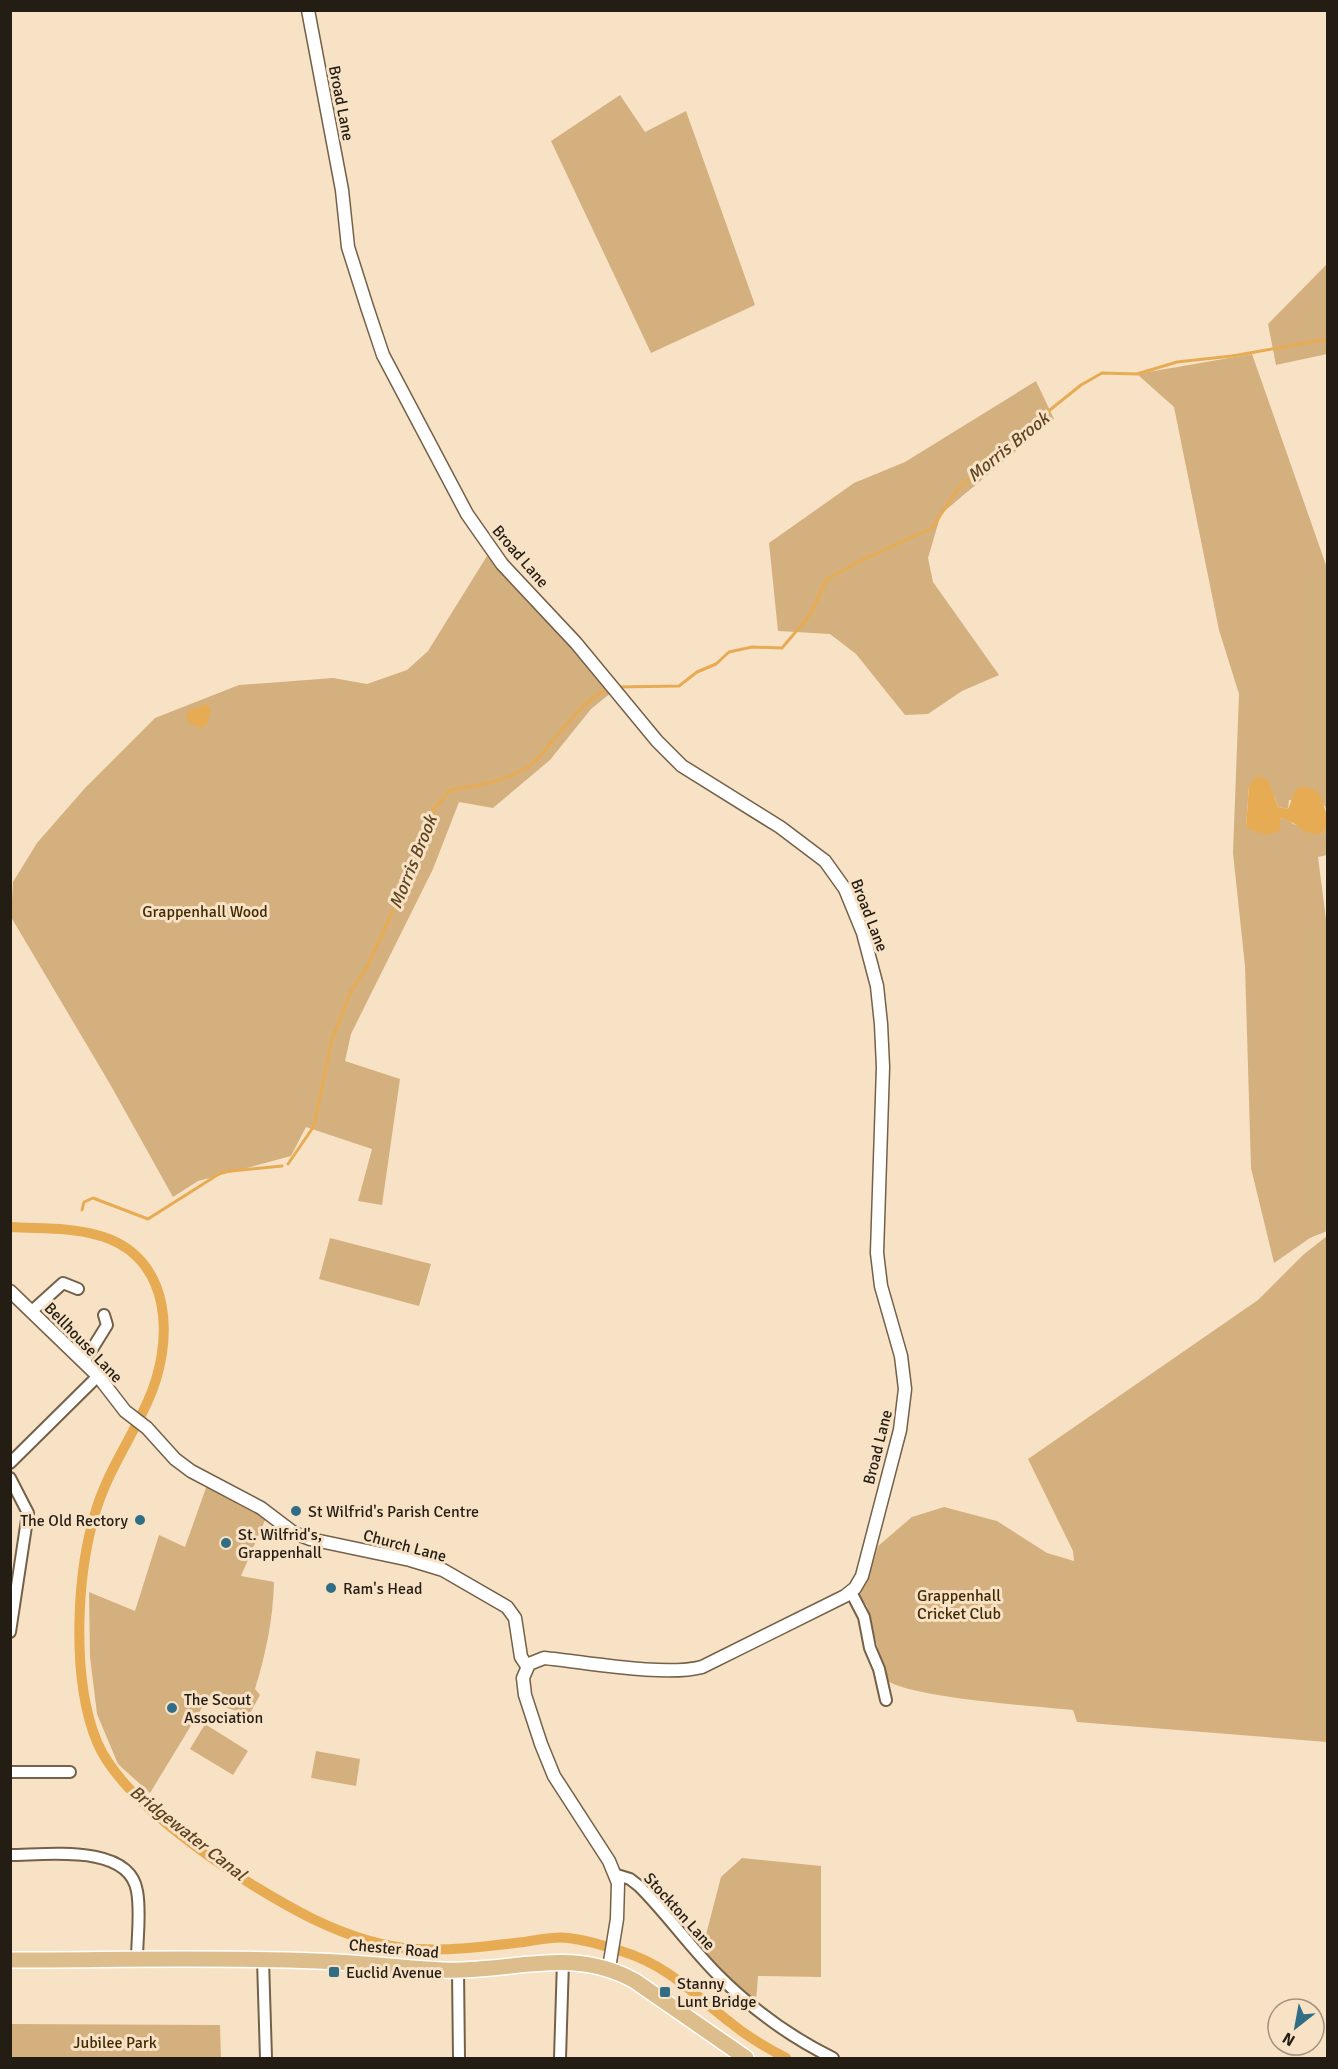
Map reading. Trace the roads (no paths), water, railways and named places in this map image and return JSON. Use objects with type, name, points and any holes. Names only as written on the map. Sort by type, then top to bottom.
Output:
[{"type":"main road","name":"Chester Road","points":[[10,1960],[263,1960],[352,1962],[458,1970],[563,1961],[610,1962],[746,2058]]},
{"type":"street","name":"Broad Lane","points":[[308,10],[342,190],[348,247],[383,355],[455,495],[502,564],[606,677],[657,741],[682,766],[780,827],[825,861],[836,874],[852,905],[870,960],[880,1005],[883,1067],[878,1253],[881,1286],[903,1367],[905,1402],[865,1567],[851,1592]]},
{"type":"street","points":[[32,1311],[63,1283],[78,1289]]},
{"type":"street","name":"Bellhouse Lane","points":[[10,1291],[84,1362],[133,1417],[147,1428]]},
{"type":"street","points":[[84,1362],[107,1325],[104,1315]]},
{"type":"street","points":[[10,1463],[98,1376]]},
{"type":"street","name":"Church Lane","points":[[147,1428],[175,1459],[191,1471],[261,1508],[294,1533],[310,1539],[410,1560],[443,1570],[507,1607],[515,1618],[521,1657],[527,1666],[523,1678],[525,1695],[546,1758],[617,1875],[620,1899],[610,1962]]},
{"type":"street","points":[[10,1478],[28,1513],[10,1632]]},
{"type":"street","points":[[527,1666],[535,1660],[544,1658],[652,1668],[694,1669],[718,1660],[851,1592],[864,1617],[870,1648],[879,1669],[886,1700]]},
{"type":"street","points":[[10,1772],[70,1772]]},
{"type":"street","points":[[10,1856],[95,1855],[115,1862],[123,1868],[131,1877],[138,1892],[137,1960]]},
{"type":"street","name":"Stockton Lane","points":[[617,1875],[630,1879],[639,1886],[718,1975],[754,2006],[795,2039],[833,2058]]},
{"type":"street","points":[[263,1960],[266,2058]]},
{"type":"street","points":[[560,2058],[563,1961]]},
{"type":"street","points":[[458,1970],[459,2058]]},
{"type":"waterway","name":"Morris Brook","points":[[617,687],[679,686],[697,672],[716,664],[729,652],[752,647],[782,648],[810,615],[827,579],[932,528],[957,490],[990,458],[1081,385],[1102,373],[1137,374],[1177,362],[1232,356],[1328,339]]},
{"type":"waterway","name":"Morris Brook","points":[[288,1164],[314,1126],[332,1039],[351,991],[367,967],[397,902],[411,859],[434,809],[450,790],[505,778],[526,768],[534,762],[578,711],[610,688]]},
{"type":"waterway","name":"Morris Brook","points":[[82,1210],[84,1202],[93,1198],[148,1219],[222,1172],[282,1166]]},
{"type":"waterway","name":"Bridgewater Canal","points":[[10,1227],[76,1231],[97,1235],[122,1246],[141,1261],[154,1281],[161,1304],[164,1329],[162,1354],[156,1379],[147,1403],[114,1467],[97,1507],[84,1562],[79,1625],[83,1688],[97,1742],[112,1767],[134,1793],[161,1819],[224,1866],[286,1905],[337,1930],[376,1943],[416,1949],[470,1948],[557,1937],[603,1945],[640,1958],[668,1973],[744,2033],[786,2058]]},
{"type":"place","name":"St Wilfrid's Parish Centre","points":[[296,1511]]},
{"type":"place","name":"The Old Rectory","points":[[140,1520]]},
{"type":"place","name":"St. Wilfrid's, Grappenhall","points":[[226,1543]]},
{"type":"place","name":"Ram's Head","points":[[331,1588]]},
{"type":"place","name":"The Scout Association","points":[[172,1708]]},
{"type":"place","name":"Euclid Avenue","points":[[334,1972]]},
{"type":"place","name":"Stanny Lunt Bridge","points":[[665,1992]]},
{"type":"park label","name":"Grappenhall Wood","points":[[205,911]]},
{"type":"park label","name":"Grappenhall Cricket Club","points":[[959,1604]]},
{"type":"park label","name":"Jubilee Park","points":[[115,2042]]}]
